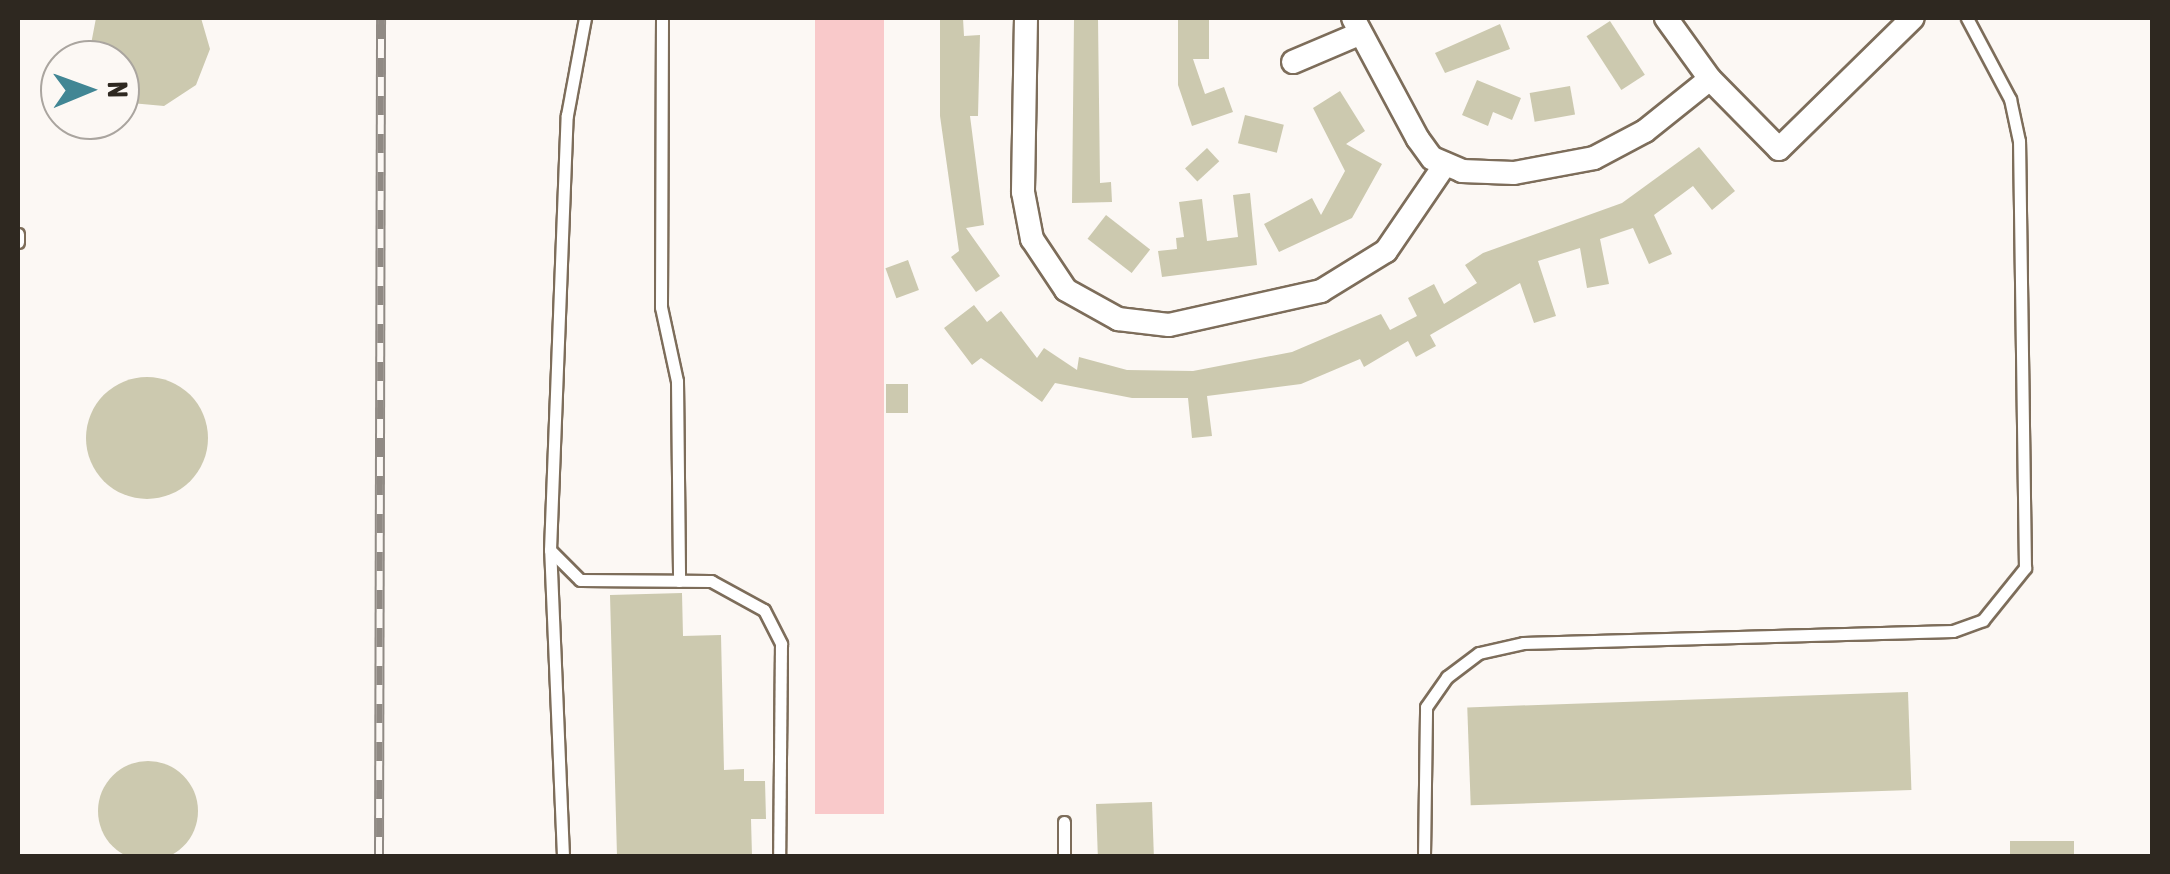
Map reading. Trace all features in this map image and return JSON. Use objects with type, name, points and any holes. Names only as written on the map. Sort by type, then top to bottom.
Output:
[{"type":"street","points":[[1026,18],[1022,158],[1032,238],[1066,290],[1118,320],[1169,325],[1322,292],[1386,251],[1444,166]]},
{"type":"street","points":[[1666,18],[1710,78],[1780,148],[1913,18]]},
{"type":"street","points":[[1292,62],[1356,26],[1418,139],[1444,166],[1514,173],[1594,158],[1645,131],[1710,78]]},
{"type":"lane","points":[[563,856],[550,550],[567,116],[585,18]]},
{"type":"lane","points":[[662,18],[661,306],[677,381],[679,581]]},
{"type":"lane","points":[[1424,856],[1426,707],[1446,677],[1480,653],[1523,643],[1953,631],[1982,620],[2026,568],[2019,141],[2004,84],[1967,18]]},
{"type":"lane","points":[[18,234],[18,242]]},
{"type":"lane","points":[[550,550],[580,580],[679,581],[740,592],[764,610],[782,644],[780,856]]},
{"type":"lane","points":[[1064,822],[1064,856]]},
{"type":"shaded area","points":[[815,18],[884,18],[884,814],[815,814]]},
{"type":"building","points":[[96,18],[201,18],[210,49],[196,85],[164,106],[140,104],[140,40],[92,40]]},
{"type":"building","points":[[940,18],[963,18],[964,36],[980,35],[978,116],[970,116],[984,225],[966,228],[1000,276],[976,292],[951,257],[959,251],[940,116]]},
{"type":"building","points":[[1074,18],[1098,18],[1100,183],[1111,182],[1112,202],[1072,203]]},
{"type":"building","points":[[1178,18],[1209,18],[1209,59],[1193,59],[1205,94],[1224,87],[1233,112],[1192,126],[1178,85]]},
{"type":"building","points":[[1610,21],[1645,75],[1621,90],[1587,36]]},
{"type":"building","points":[[1500,24],[1510,49],[1445,73],[1435,53]]},
{"type":"building","points":[[1477,80],[1521,98],[1512,120],[1493,112],[1488,126],[1462,115]]},
{"type":"building","points":[[1570,86],[1575,115],[1535,122],[1530,93]]},
{"type":"building","points":[[1340,91],[1365,131],[1346,144],[1382,164],[1352,218],[1279,252],[1264,224],[1312,198],[1321,215],[1345,171],[1313,108]]},
{"type":"building","points":[[1245,115],[1284,125],[1277,153],[1238,143]]},
{"type":"building","points":[[1699,147],[1735,191],[1712,210],[1693,186],[1654,215],[1672,254],[1649,264],[1633,228],[1600,239],[1609,284],[1587,288],[1580,248],[1538,261],[1556,316],[1534,323],[1520,283],[1430,335],[1436,346],[1416,357],[1408,341],[1364,367],[1360,359],[1301,384],[1207,396],[1212,436],[1192,438],[1188,398],[1132,398],[1055,383],[1042,402],[981,358],[972,365],[944,328],[974,305],[987,322],[1001,311],[1037,358],[1044,348],[1077,370],[1079,357],[1127,370],[1193,371],[1292,352],[1381,314],[1390,330],[1417,316],[1408,298],[1434,284],[1444,304],[1477,283],[1465,265],[1483,253],[1622,203]]},
{"type":"building","points":[[1207,148],[1219,161],[1197,182],[1185,168]]},
{"type":"building","points":[[1250,193],[1257,265],[1162,277],[1158,251],[1177,249],[1176,238],[1184,237],[1179,202],[1202,199],[1207,241],[1238,237],[1233,195]]},
{"type":"building","points":[[1106,215],[1150,249],[1132,273],[1088,239]]},
{"type":"building","points":[[908,260],[919,290],[896,298],[885,268]]},
{"type":"building","points":[[147,377],[170,382],[190,395],[203,415],[208,438],[203,461],[190,481],[170,494],[147,499],[124,494],[104,481],[91,461],[86,438],[91,415],[104,395],[124,382]]},
{"type":"building","points":[[886,384],[908,384],[908,413],[886,413]]},
{"type":"building","points":[[682,593],[683,636],[721,635],[724,770],[744,769],[744,781],[765,781],[766,819],[751,819],[752,856],[617,856],[610,595]]},
{"type":"building","points":[[1908,692],[1911,790],[1471,805],[1467,707]]},
{"type":"building","points":[[148,761],[167,765],[183,776],[194,792],[198,811],[194,830],[183,846],[167,857],[148,861],[129,857],[113,846],[102,830],[98,811],[102,792],[113,776],[129,765]]},
{"type":"building","points":[[1152,802],[1154,856],[1098,856],[1096,804]]},
{"type":"building","points":[[2010,841],[2074,841],[2074,856],[2010,856]]},
{"type":"railway","points":[[379,856],[381,18]]}]
